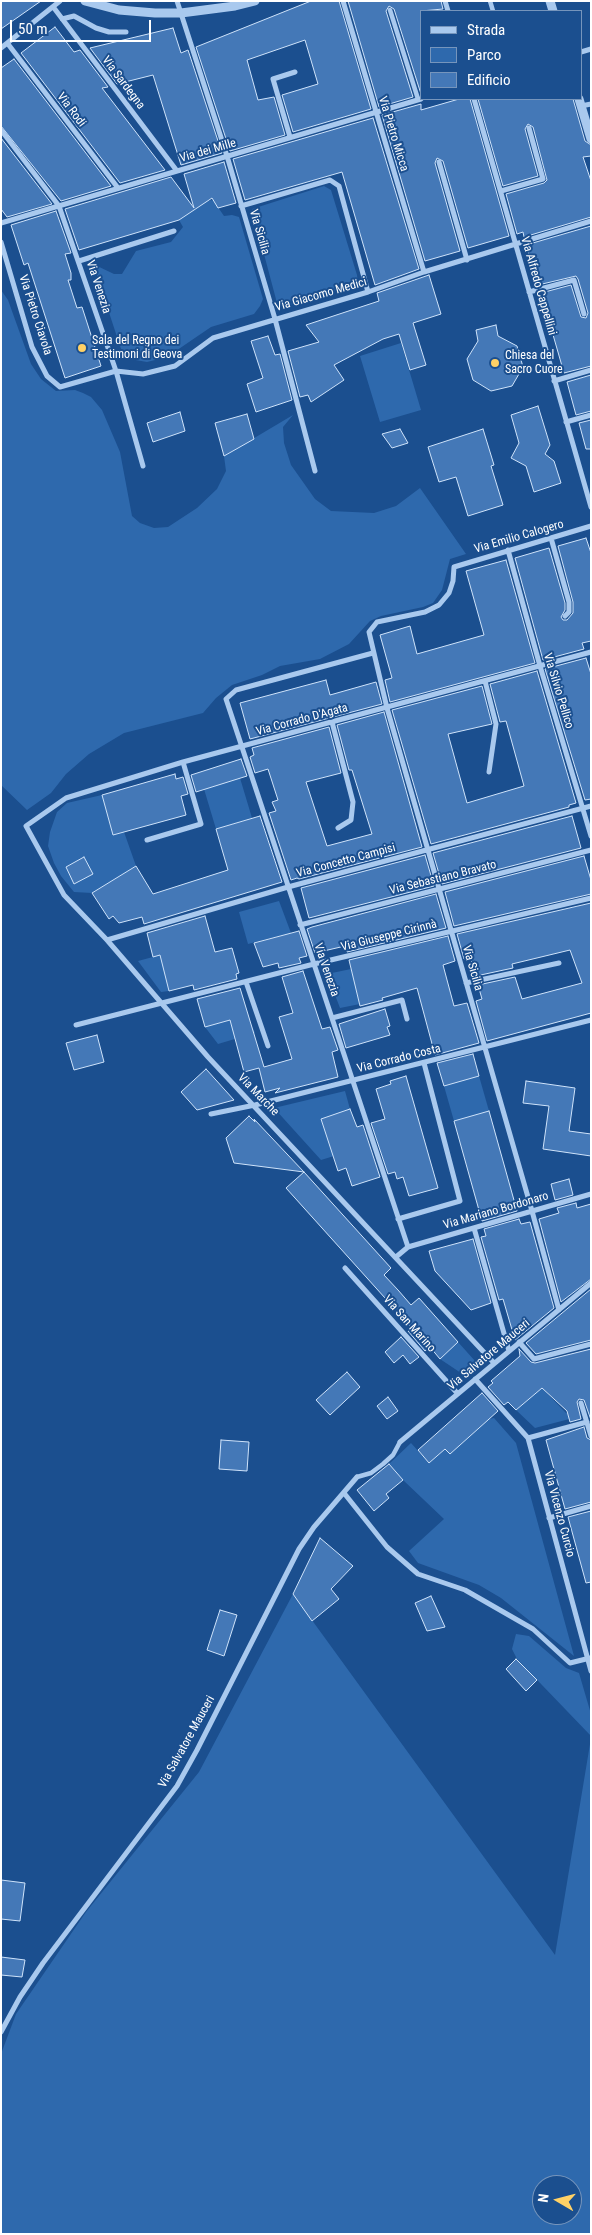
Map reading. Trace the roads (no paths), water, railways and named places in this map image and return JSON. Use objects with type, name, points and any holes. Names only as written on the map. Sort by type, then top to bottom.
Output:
[{"type":"street","points":[[1,48],[54,8],[60,1]]},
{"type":"street","points":[[85,1],[119,10],[181,13],[255,1]]},
{"type":"street","name":"Via Sicilia","points":[[177,1],[227,156],[275,319],[315,470]]},
{"type":"street","name":"Via Pietro Micca","points":[[343,1],[424,272]]},
{"type":"street","name":"Via Sardegna","points":[[54,8],[177,171]]},
{"type":"street","points":[[390,10],[420,99]]},
{"type":"street","points":[[62,19],[74,16],[96,28],[109,32],[126,32]]},
{"type":"street","name":"Via Rodi","points":[[8,44],[118,188]]},
{"type":"street","points":[[290,137],[273,79],[295,72]]},
{"type":"street","name":"Via dei Mille","points":[[1,223],[420,99]]},
{"type":"street","name":"Via Alfredo Cappellini","points":[[474,100],[591,507]]},
{"type":"street","points":[[591,104],[580,102],[591,139]]},
{"type":"street","points":[[501,191],[543,179],[528,128]]},
{"type":"street","name":"Via Venezia","points":[[1,130],[59,206],[116,371],[143,466]]},
{"type":"street","points":[[439,162],[466,260]]},
{"type":"street","points":[[241,206],[330,180],[339,186],[368,292]]},
{"type":"street","name":"Via Giacomo Medici","points":[[60,387],[116,371],[143,374],[175,366],[213,338],[368,292],[424,272],[591,221]]},
{"type":"street","points":[[79,261],[174,231]]},
{"type":"street","name":"Via Pietro Ciavola","points":[[1,242],[32,347],[47,376],[60,387]]},
{"type":"street","points":[[529,292],[574,280],[584,314]]},
{"type":"street","points":[[554,381],[591,370]]},
{"type":"street","points":[[566,422],[591,415]]},
{"type":"street","name":"Via Emilio Calogero","points":[[368,632],[377,622],[425,612],[439,606],[451,587],[454,567],[591,526]]},
{"type":"street","points":[[551,538],[569,602],[569,612],[565,616]]},
{"type":"street","name":"Via Silvio Pellico","points":[[508,550],[540,666],[591,836]]},
{"type":"street","name":"Via Sicilia","points":[[368,632],[387,708],[559,1310]]},
{"type":"street","name":"Via Corrado D'Agata","points":[[26,826],[66,798],[183,762],[591,652]]},
{"type":"street","name":"Via Venezia","points":[[373,653],[236,690],[226,699],[408,1247]]},
{"type":"street","points":[[485,681],[496,724],[488,772]]},
{"type":"street","points":[[332,722],[353,802],[350,820],[338,828]]},
{"type":"street","points":[[147,840],[201,824],[183,762]]},
{"type":"street","name":"Via Concetto Campisi","points":[[107,940],[288,887],[591,806]]},
{"type":"street","name":"Via Marche","points":[[26,826],[64,895],[107,940],[208,1057],[255,1105],[494,1363]]},
{"type":"street","name":"Via Sebastiano Bravato","points":[[300,924],[591,850]]},
{"type":"street","name":"Via Giuseppe Cirinnà","points":[[76,1025],[314,964],[591,898]]},
{"type":"street","points":[[466,984],[559,963]]},
{"type":"street","points":[[246,982],[268,1046]]},
{"type":"street","points":[[332,1018],[402,1000],[407,1019]]},
{"type":"street","name":"Via Corrado Costa","points":[[211,1114],[255,1105],[591,1020]]},
{"type":"street","points":[[398,1219],[460,1201],[424,1063]]},
{"type":"street","name":"Via Mariano Bordonaro","points":[[408,1247],[591,1194]]},
{"type":"street","points":[[474,1228],[509,1351]]},
{"type":"street","points":[[396,1257],[408,1247]]},
{"type":"street","name":"Via San Marino","points":[[345,1268],[458,1394]]},
{"type":"street","name":"Via Salvatore Mauceri","points":[[400,1442],[591,1283]]},
{"type":"street","points":[[519,1342],[534,1359],[591,1344]]},
{"type":"street","name":"Via Vicenzo Curcio","points":[[475,1379],[528,1438],[591,1670]]},
{"type":"street","points":[[581,1403],[591,1436]]},
{"type":"street","points":[[528,1438],[587,1422]]},
{"type":"street","points":[[357,1477],[371,1473],[383,1464],[393,1455],[400,1442]]},
{"type":"street","name":"Via Salvatore Mauceri","points":[[1,2032],[12,2010],[43,1963],[177,1786],[198,1750],[299,1549],[314,1527],[357,1477]]},
{"type":"street","points":[[344,1493],[388,1547],[418,1574],[465,1590],[533,1629],[570,1663],[589,1659]]},
{"type":"street","points":[[549,1518],[591,1506]]},
{"type":"place","name":"Sala del Regno dei Testimoni di Geova","points":[[82,348]]},
{"type":"place","name":"Chiesa del Sacro Cuore","points":[[495,363]]}]
